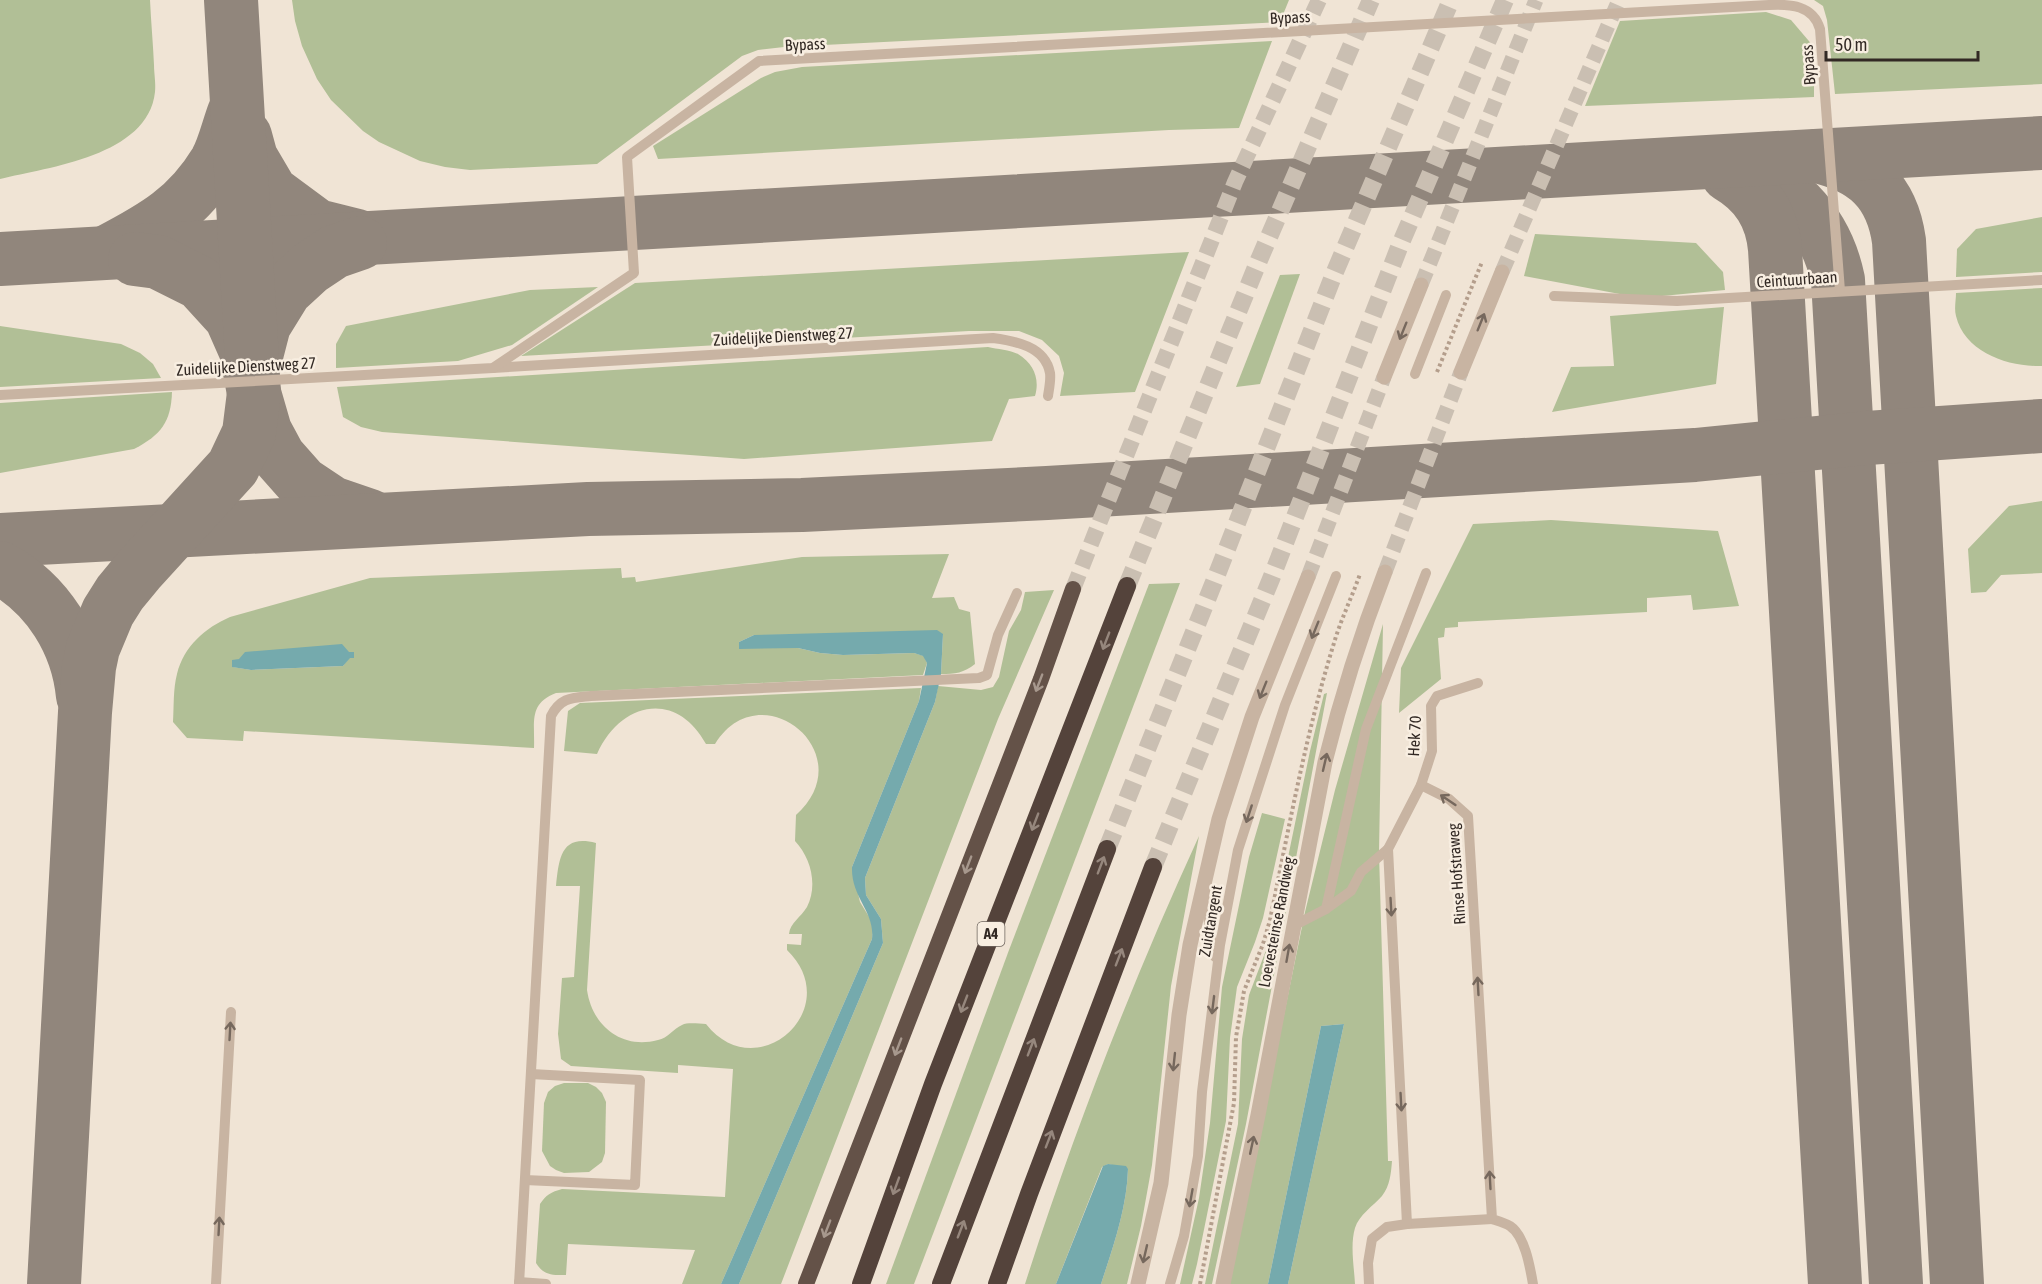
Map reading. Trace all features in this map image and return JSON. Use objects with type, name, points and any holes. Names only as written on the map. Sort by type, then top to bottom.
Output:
[{"type":"highway","name":"A4","points":[[861,1284],[933,1084],[1127,586]]},
{"type":"highway","points":[[806,1284],[1028,712],[1073,589]]},
{"type":"highway","points":[[941,1284],[1107,849]]},
{"type":"highway","points":[[997,1284],[1153,867]]},
{"type":"street","points":[[1461,372],[1502,272]]},
{"type":"street","points":[[1384,376],[1421,285]]},
{"type":"street","name":"Loevesteinse Randweg","points":[[1222,1284],[1258,1115],[1325,762],[1339,706],[1385,572]]},
{"type":"street","points":[[1138,1284],[1161,1183],[1179,1015],[1190,945],[1219,819],[1252,717],[1308,577]]},
{"type":"lane","name":"Bypass","points":[[493,368],[634,273],[627,157],[759,61],[1787,5],[1802,8],[1812,14],[1820,29],[1840,291]]},
{"type":"lane","name":"Ceintuurbaan","points":[[1554,296],[1677,301],[2042,280]]},
{"type":"lane","points":[[1415,374],[1446,295]]},
{"type":"lane","name":"Zuidelijke Dienstweg 27","points":[[0,395],[993,338],[1014,341],[1035,350],[1046,363],[1050,373],[1048,396]]},
{"type":"lane","points":[[1326,909],[1366,729],[1426,573]]},
{"type":"lane","name":"Zuidtangent","points":[[1170,1284],[1184,1236],[1198,1156],[1202,1092],[1217,970],[1238,850],[1285,705],[1336,576]]},
{"type":"lane","points":[[546,1284],[519,1283],[551,716],[557,705],[570,698],[591,696],[979,678],[987,675],[998,635],[1017,593]]},
{"type":"lane","name":"Hek 70","points":[[1421,785],[1432,751],[1431,705],[1437,696],[1478,683]]},
{"type":"lane","points":[[1293,926],[1326,909],[1351,891],[1361,872],[1388,849],[1421,785]]},
{"type":"lane","name":"Rinse Hofstraweg","points":[[1421,785],[1449,799],[1468,816],[1492,1219]]},
{"type":"lane","points":[[1388,849],[1407,1224]]},
{"type":"lane","points":[[1203,889],[1217,970]]},
{"type":"lane","points":[[216,1284],[231,1012]]},
{"type":"lane","points":[[525,1180],[635,1185],[640,1080],[531,1074]]},
{"type":"lane","points":[[1369,1284],[1368,1263],[1372,1239],[1387,1227],[1492,1219],[1512,1227],[1523,1245],[1530,1264],[1533,1284]]},
{"type":"path","points":[[1437,372],[1482,262]]},
{"type":"path","name":"Loevesteinse Randweg","points":[[1200,1284],[1234,1103],[1236,1037],[1244,991],[1270,920],[1305,747],[1335,641],[1360,574]]},
{"type":"green space","points":[[0,0],[150,0],[155,92],[148,114],[135,131],[116,144],[93,155],[0,179]]},
{"type":"green space","points":[[292,0],[1289,0],[1280,22],[758,50],[742,56],[597,164],[470,170],[420,161],[379,142],[363,131],[331,100],[317,79],[302,46]]},
{"type":"green space","points":[[1814,0],[2042,0],[2042,84],[1835,94],[1827,20],[1823,6]]},
{"type":"green space","points":[[1766,12],[1791,20],[1814,47],[1814,97],[1585,106],[1620,21]]},
{"type":"green space","points":[[1272,41],[1239,128],[658,159],[653,146],[761,78],[775,72],[802,67]]},
{"type":"green space","points":[[2042,217],[2042,272],[1956,277],[1957,249],[1976,229]]},
{"type":"green space","points":[[1535,234],[1696,243],[1723,272],[1725,290],[1641,298],[1524,276]]},
{"type":"green space","points":[[1189,252],[1135,392],[1060,396],[1064,373],[1059,356],[1042,340],[1019,331],[969,331],[521,356],[635,283]]},
{"type":"green space","points":[[1300,274],[1260,384],[1236,387],[1280,275]]},
{"type":"green space","points":[[598,287],[512,345],[458,361],[336,368],[336,344],[346,326],[530,290]]},
{"type":"green space","points":[[2042,288],[2042,366],[2016,364],[1990,355],[1969,340],[1961,329],[1955,313],[1956,293]]},
{"type":"green space","points":[[1724,307],[1716,384],[1552,412],[1571,367],[1614,366],[1610,316]]},
{"type":"green space","points":[[0,326],[121,344],[140,353],[153,364],[161,378],[0,387]]},
{"type":"green space","points":[[988,347],[1018,354],[1024,358],[1032,367],[1037,384],[1035,396],[1009,399],[992,441],[744,459],[382,432],[361,427],[343,417],[337,387]]},
{"type":"green space","points":[[172,392],[167,420],[163,426],[158,433],[134,449],[0,473],[0,403]]},
{"type":"green space","points":[[2042,501],[2042,573],[2001,575],[1986,592],[1971,593],[1968,549],[2009,506]]},
{"type":"green space","points":[[1551,520],[1718,531],[1739,606],[1693,610],[1691,595],[1647,598],[1647,612],[1458,622],[1458,627],[1445,628],[1444,637],[1438,638],[1441,679],[1399,713],[1401,668],[1473,524]]},
{"type":"green space","points":[[949,554],[932,598],[954,597],[959,609],[970,612],[975,664],[959,672],[941,674],[943,634],[754,635],[739,642],[739,648],[798,648],[843,655],[914,653],[924,656],[927,663],[923,675],[556,693],[547,697],[537,708],[534,722],[534,748],[244,731],[243,741],[187,738],[173,722],[175,686],[180,664],[190,647],[204,632],[230,617],[370,578],[621,568],[622,578],[635,577],[636,582],[802,557]],"holes":[[[353,652],[343,666],[251,670],[233,667],[239,659]]]},
{"type":"green space","points":[[1180,583],[914,1284],[886,1284],[1009,950],[1149,584]]},
{"type":"green space","points":[[1054,590],[998,719],[781,1284],[739,1284],[883,943],[881,919],[866,895],[865,878],[935,702],[938,686],[981,690],[993,687],[999,677],[1009,631],[1021,610],[1025,592]]},
{"type":"green space","points":[[1383,624],[1379,853],[1388,1161],[1392,1161],[1390,1179],[1382,1196],[1363,1215],[1355,1228],[1353,1248],[1355,1284],[1288,1284],[1344,1024],[1321,1026],[1268,1284],[1229,1284],[1305,912],[1335,790]]},
{"type":"green space","points":[[921,688],[919,701],[852,867],[860,902],[871,920],[872,939],[721,1284],[682,1284],[695,1250],[568,1244],[566,1275],[546,1273],[536,1263],[540,1204],[555,1191],[562,1189],[725,1197],[733,1069],[678,1065],[678,1073],[571,1066],[561,1059],[558,1034],[562,978],[574,977],[580,886],[556,886],[564,851],[575,842],[596,843],[587,990],[595,1014],[610,1032],[621,1038],[645,1042],[658,1040],[682,1025],[694,1023],[706,1024],[727,1042],[749,1048],[770,1044],[788,1033],[801,1016],[807,995],[803,972],[787,950],[787,944],[801,945],[802,934],[789,934],[794,923],[807,907],[812,890],[809,864],[795,841],[796,815],[814,791],[818,768],[812,746],[798,729],[779,718],[757,715],[734,723],[715,744],[706,744],[694,727],[680,715],[664,709],[649,709],[634,713],[620,723],[607,736],[597,754],[564,751],[568,711],[580,703]]},
{"type":"green space","points":[[1327,693],[1246,1124],[1212,1284],[1205,1284],[1238,1124],[1242,1039],[1249,995],[1275,920],[1310,751],[1324,694]]},
{"type":"green space","points":[[1262,813],[1285,819],[1263,918],[1237,987],[1230,1038],[1226,1121],[1197,1264],[1192,1284],[1180,1284],[1199,1198],[1210,1123],[1222,987],[1249,857]]},
{"type":"green space","points":[[1199,836],[1171,986],[1152,1165],[1127,1284],[1101,1284],[1122,1213],[1128,1169],[1108,1164],[1102,1167],[1056,1284],[1025,1284],[1063,1170],[1105,1057],[1150,946]]},
{"type":"green space","points":[[564,1083],[588,1083],[602,1093],[606,1102],[605,1153],[602,1162],[589,1172],[564,1173],[556,1170],[550,1166],[542,1151],[544,1103],[548,1092]]},
{"type":"water","points":[[937,630],[943,634],[941,674],[935,702],[865,878],[866,895],[881,919],[883,943],[739,1284],[721,1284],[872,939],[870,920],[855,887],[852,867],[919,701],[927,663],[923,656],[914,653],[843,655],[798,648],[739,649],[739,642],[754,635]]},
{"type":"water","points":[[342,644],[349,652],[354,652],[354,658],[350,658],[343,666],[251,670],[232,667],[232,660],[239,659],[245,652]]},
{"type":"water","points":[[1344,1024],[1288,1284],[1268,1284],[1321,1026]]},
{"type":"water","points":[[1108,1164],[1126,1166],[1128,1169],[1122,1213],[1101,1284],[1056,1284],[1103,1166]]},
{"type":"taxiway","points":[[54,1284],[85,712],[93,648],[108,612],[120,593],[233,467],[249,433],[254,393],[231,0]]},
{"type":"taxiway","points":[[109,251],[169,215],[194,192],[219,157],[234,113]]},
{"type":"taxiway","points":[[245,136],[251,158],[271,192],[317,226],[357,236]]},
{"type":"taxiway","points":[[0,259],[2042,143]]},
{"type":"taxiway","points":[[1816,156],[1849,167],[1873,184],[1883,195],[1890,208],[1899,241],[1957,1284]]},
{"type":"taxiway","points":[[1723,165],[1745,170],[1765,179],[1783,190],[1799,204],[1823,239],[1838,280],[1896,1284]]},
{"type":"taxiway","points":[[1728,175],[1747,189],[1761,206],[1770,226],[1775,249],[1835,1284]]},
{"type":"taxiway","points":[[256,356],[264,325],[285,291],[310,268],[334,252],[360,243]]},
{"type":"taxiway","points":[[135,259],[158,262],[200,283],[231,317],[246,351],[254,393],[265,431],[279,457],[302,483],[332,503],[370,516]]},
{"type":"taxiway","points":[[0,540],[588,509],[802,505],[1047,493],[1695,455],[1867,438],[2042,426]]},
{"type":"taxiway","points":[[0,568],[33,592],[58,622],[75,657],[83,696]]},
{"type":"tunnel","points":[[1073,589],[1235,182],[1319,0]]},
{"type":"tunnel","points":[[1127,586],[1259,260],[1371,0]]},
{"type":"tunnel","points":[[1107,849],[1334,274],[1451,0]]},
{"type":"tunnel","points":[[1153,867],[1271,579],[1400,245],[1505,0]]},
{"type":"tunnel","points":[[1421,285],[1536,0]]},
{"type":"tunnel","points":[[1502,272],[1619,0]]},
{"type":"tunnel","points":[[1385,572],[1461,372]]},
{"type":"tunnel","points":[[1308,577],[1384,377]]}]
